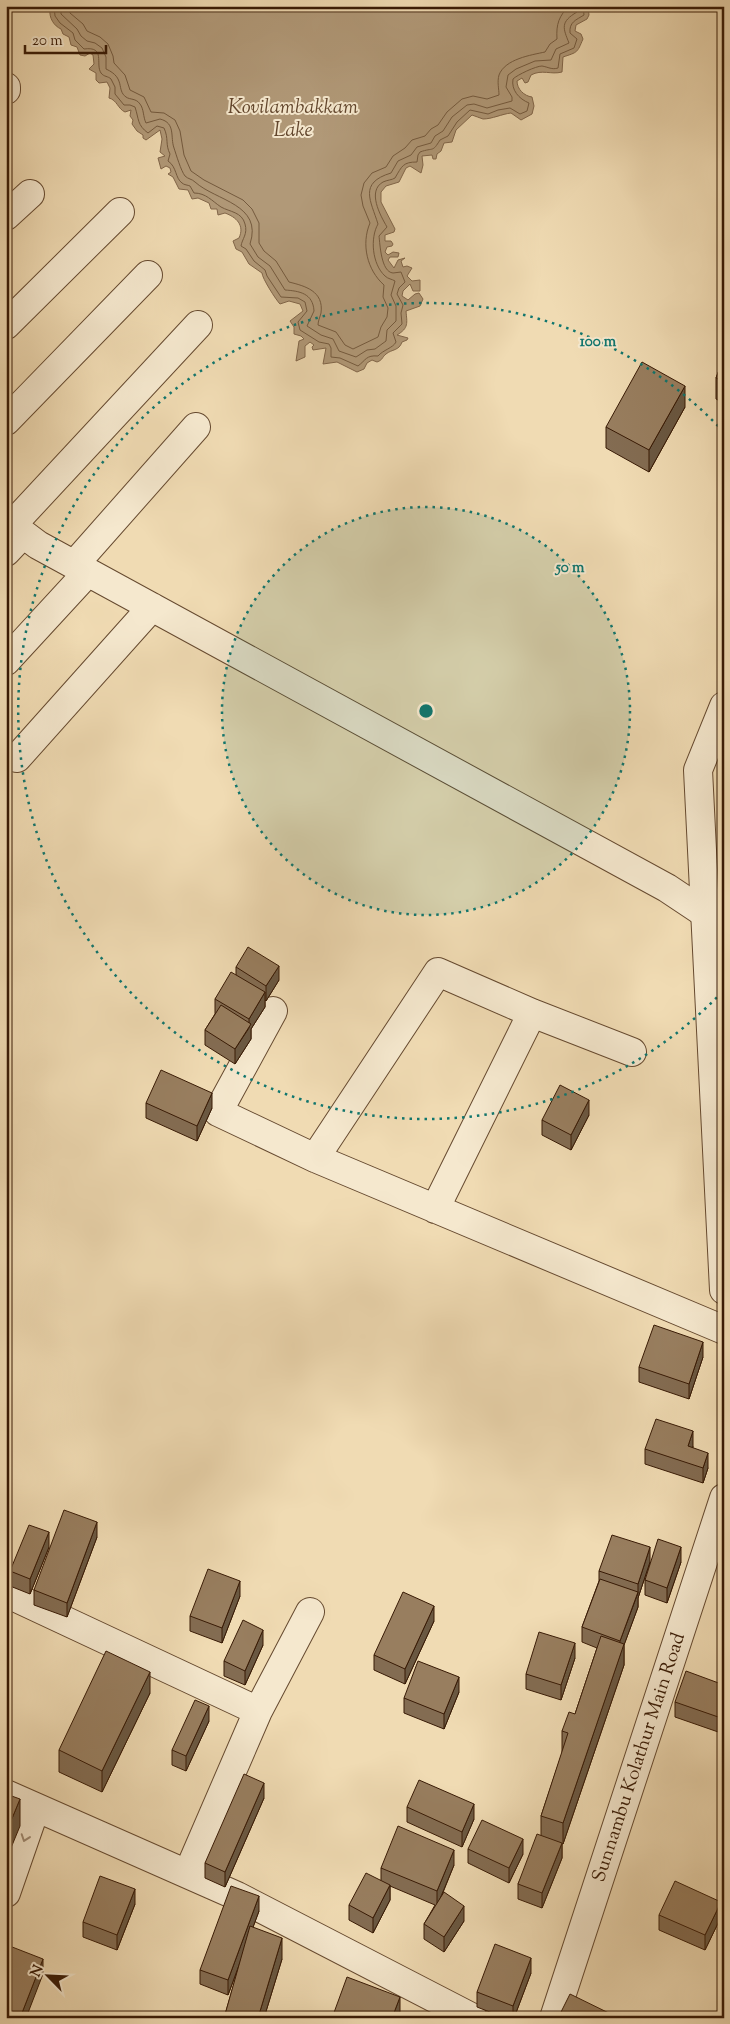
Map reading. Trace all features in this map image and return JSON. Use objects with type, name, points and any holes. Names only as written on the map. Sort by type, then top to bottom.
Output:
[{"type":"street","points":[[6,216],[30,194]]},
{"type":"street","points":[[6,325],[120,212]]},
{"type":"street","points":[[6,421],[148,275]]},
{"type":"street","points":[[198,325],[12,533],[81,568],[667,888],[715,918]]},
{"type":"street","points":[[6,661],[196,426]]},
{"type":"street","points":[[17,758],[152,607]]},
{"type":"street","points":[[724,706],[698,770],[715,918],[724,1290]]},
{"type":"street","points":[[315,1158],[438,972],[532,1013],[632,1052]]},
{"type":"street","points":[[273,1011],[218,1112],[315,1158],[724,1330]]},
{"type":"street","points":[[435,1209],[532,1013]]},
{"type":"street","name":"Sunnambu Kolathur Main Road","points":[[554,2018],[724,1498]]},
{"type":"street","points":[[6,1593],[258,1711]]},
{"type":"street","points":[[188,1873],[258,1711],[310,1612]]},
{"type":"street","points":[[6,1794],[188,1873],[422,1990],[472,2018]]},
{"type":"street","points":[[6,1809],[32,1818],[6,1893]]},
{"type":"water","name":"Kovilambakkam Lake","points":[[41,6],[588,6],[589,15],[587,19],[576,25],[575,31],[581,34],[583,39],[576,51],[563,57],[562,72],[539,72],[531,75],[528,82],[525,83],[522,78],[517,81],[518,87],[522,92],[532,97],[534,106],[532,114],[521,120],[511,113],[483,119],[472,115],[456,130],[452,142],[444,143],[436,159],[433,159],[432,155],[422,156],[423,165],[421,173],[410,166],[406,168],[399,182],[386,186],[381,192],[381,202],[395,229],[394,232],[385,235],[385,241],[391,241],[393,244],[387,247],[385,252],[388,255],[393,252],[399,253],[398,257],[390,257],[388,260],[394,268],[398,260],[405,258],[401,261],[403,267],[412,268],[407,276],[412,281],[420,280],[420,291],[413,291],[410,284],[403,291],[402,296],[408,300],[419,293],[423,299],[420,306],[406,311],[406,325],[404,330],[397,335],[408,338],[407,340],[388,352],[377,362],[372,360],[367,363],[364,369],[357,372],[337,362],[323,364],[326,348],[313,350],[312,347],[314,345],[310,342],[305,346],[305,357],[296,361],[299,341],[304,339],[294,334],[294,327],[290,321],[303,311],[300,304],[289,301],[280,304],[262,273],[249,264],[242,252],[236,249],[233,241],[239,238],[241,229],[236,219],[225,213],[218,215],[217,209],[211,209],[209,203],[198,198],[192,199],[188,190],[179,189],[173,177],[168,174],[171,172],[170,168],[166,166],[161,169],[158,158],[165,156],[160,152],[162,139],[160,130],[146,140],[143,138],[143,135],[132,124],[131,110],[125,112],[109,98],[110,88],[107,82],[99,83],[96,80],[96,73],[89,69],[94,64],[93,55],[90,53],[85,56],[80,55],[77,47],[71,45],[69,37],[63,34],[61,29],[56,26],[50,16],[50,10],[44,10]]},
{"type":"building","points":[[724,357],[724,382],[716,378]]},
{"type":"building","points":[[642,362],[685,386],[649,450],[606,427]]},
{"type":"building","points":[[248,947],[279,966],[266,986],[236,967]]},
{"type":"building","points":[[231,972],[265,992],[249,1019],[215,999]]},
{"type":"building","points":[[221,1005],[251,1024],[235,1049],[205,1030]]},
{"type":"building","points":[[161,1070],[212,1093],[197,1126],[146,1103]]},
{"type":"building","points":[[560,1085],[589,1100],[571,1135],[542,1120]]},
{"type":"building","points":[[654,1325],[703,1342],[689,1384],[639,1367]]},
{"type":"building","points":[[656,1419],[693,1431],[688,1446],[708,1453],[703,1468],[645,1449]]},
{"type":"building","points":[[64,1510],[97,1522],[67,1603],[34,1590]]},
{"type":"building","points":[[29,1525],[49,1532],[30,1579],[10,1571]]},
{"type":"building","points":[[612,1535],[650,1547],[638,1584],[599,1571]]},
{"type":"building","points":[[658,1539],[681,1547],[667,1588],[645,1580]]},
{"type":"building","points":[[208,1569],[240,1581],[222,1628],[190,1616]]},
{"type":"building","points":[[600,1579],[638,1592],[620,1641],[582,1627]]},
{"type":"building","points":[[403,1592],[434,1606],[405,1669],[374,1655]]},
{"type":"building","points":[[243,1620],[263,1630],[245,1671],[224,1661]]},
{"type":"building","points":[[539,1632],[575,1643],[561,1685],[526,1674]]},
{"type":"building","points":[[601,1636],[624,1644],[563,1823],[541,1816],[568,1733],[562,1731],[569,1712],[575,1714]]},
{"type":"building","points":[[106,1651],[150,1672],[102,1771],[59,1750]]},
{"type":"building","points":[[418,1661],[459,1677],[444,1714],[404,1698]]},
{"type":"building","points":[[686,1671],[724,1685],[724,1719],[675,1702]]},
{"type":"building","points":[[195,1700],[209,1706],[186,1756],[172,1750]]},
{"type":"building","points":[[244,1774],[264,1783],[225,1872],[205,1863]]},
{"type":"building","points":[[419,1780],[474,1804],[462,1832],[407,1807]]},
{"type":"building","points":[[6,1794],[20,1799],[6,1833]]},
{"type":"building","points":[[482,1820],[523,1839],[509,1868],[468,1849]]},
{"type":"building","points":[[398,1826],[454,1850],[437,1891],[381,1868]]},
{"type":"building","points":[[537,1834],[562,1843],[542,1893],[518,1884]]},
{"type":"building","points":[[366,1873],[390,1885],[373,1918],[349,1905]]},
{"type":"building","points":[[100,1876],[135,1889],[117,1935],[83,1922]]},
{"type":"building","points":[[675,1881],[721,1902],[705,1935],[659,1915]]},
{"type":"building","points":[[231,1886],[259,1896],[228,1980],[200,1970]]},
{"type":"building","points":[[444,1892],[464,1906],[444,1937],[424,1924]]},
{"type":"building","points":[[250,1926],[282,1938],[258,2018],[224,2018]]},
{"type":"building","points":[[495,1944],[531,1958],[513,2006],[477,1992]]},
{"type":"building","points":[[7,1945],[43,1959],[20,2018],[6,2018]]},
{"type":"building","points":[[347,1977],[400,1997],[392,2018],[332,2018]]},
{"type":"building","points":[[570,1994],[619,2018],[558,2018]]}]
